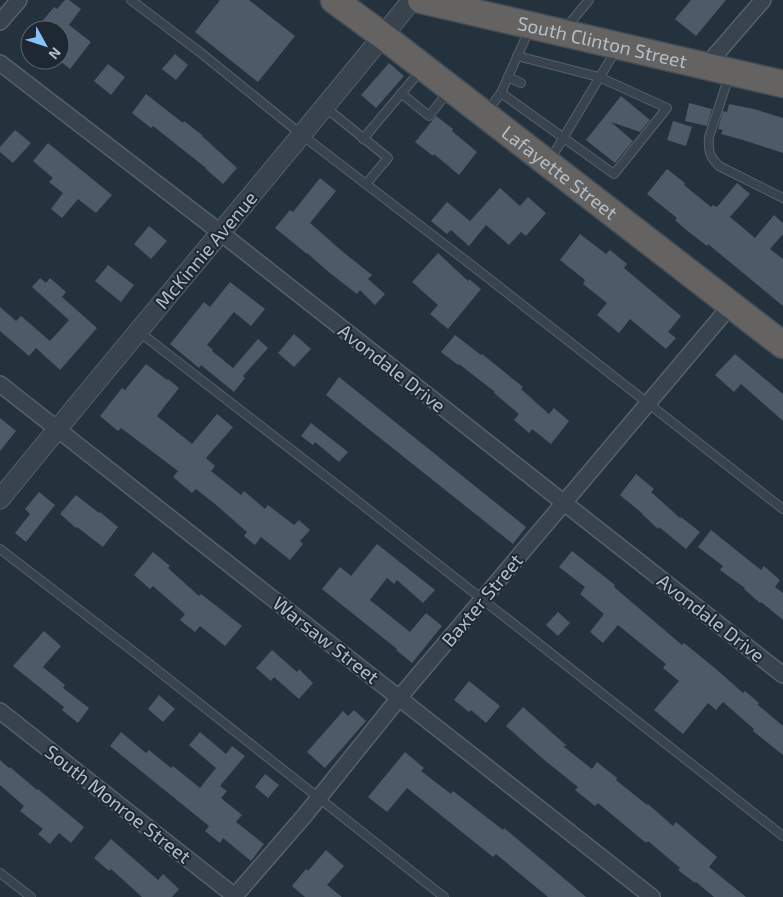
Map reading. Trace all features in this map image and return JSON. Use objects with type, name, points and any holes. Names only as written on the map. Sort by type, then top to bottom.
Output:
[{"type":"highway","name":"Lafayette Street","points":[[334,0],[485,114],[783,346]]},
{"type":"highway","name":"South Clinton Street","points":[[421,0],[783,84]]},
{"type":"street","points":[[0,22],[19,0]]},
{"type":"street","name":"McKinnie Avenue","points":[[0,499],[412,0]]},
{"type":"street","points":[[718,69],[763,0]]},
{"type":"street","name":"Avondale Drive","points":[[0,64],[221,233],[783,675]]},
{"type":"street","name":"Baxter Street","points":[[235,897],[731,305]]},
{"type":"street","name":"Warsaw Street","points":[[0,384],[652,897]]},
{"type":"street","name":"South Monroe Street","points":[[0,710],[235,897]]},
{"type":"lane","points":[[131,0],[783,509]]},
{"type":"lane","points":[[562,33],[589,0]]},
{"type":"lane","points":[[485,114],[501,93],[531,26]]},
{"type":"lane","points":[[548,163],[563,138],[575,110],[599,77],[618,46]]},
{"type":"lane","points":[[501,93],[614,174],[667,108],[599,77],[517,56]]},
{"type":"lane","points":[[363,138],[424,67]]},
{"type":"lane","points":[[718,69],[709,137],[710,154],[713,160],[719,166],[783,198]]},
{"type":"lane","points":[[508,77],[521,83]]},
{"type":"lane","points":[[401,93],[429,116],[451,88]]},
{"type":"lane","points":[[325,107],[388,158],[366,184]]},
{"type":"lane","points":[[138,331],[783,836]]},
{"type":"lane","points":[[0,549],[147,662],[444,897]]},
{"type":"lane","points":[[0,873],[31,897]]},
{"type":"building","points":[[65,0],[69,0],[81,9],[70,24],[70,20],[43,20],[54,7],[57,9]]},
{"type":"building","points":[[220,0],[249,0],[295,36],[258,82],[195,32]]},
{"type":"building","points":[[691,0],[726,0],[696,36],[675,19]]},
{"type":"building","points":[[70,26],[91,42],[70,69]]},
{"type":"building","points":[[175,54],[188,65],[176,80],[162,69]]},
{"type":"building","points":[[389,63],[404,76],[376,108],[361,95]]},
{"type":"building","points":[[108,64],[125,77],[111,95],[94,81]]},
{"type":"building","points":[[146,94],[183,123],[184,121],[202,135],[237,168],[223,184],[153,126],[151,128],[132,113]]},
{"type":"building","points":[[621,96],[650,120],[640,132],[611,122],[633,141],[615,163],[586,140]]},
{"type":"building","points":[[689,103],[712,109],[707,126],[685,121]]},
{"type":"building","points":[[729,104],[783,118],[783,153],[721,134],[723,130],[718,129],[723,111],[727,112]]},
{"type":"building","points":[[436,116],[477,152],[459,175],[434,154],[433,156],[415,142]]},
{"type":"building","points":[[673,121],[692,127],[686,146],[667,140]]},
{"type":"building","points":[[15,130],[31,143],[13,163],[0,152],[0,147]]},
{"type":"building","points":[[48,143],[112,195],[96,213],[78,199],[62,218],[51,209],[63,193],[49,182],[53,178],[33,161]]},
{"type":"building","points":[[667,169],[711,207],[713,205],[717,207],[737,183],[750,194],[730,217],[755,238],[774,215],[783,223],[783,234],[770,249],[783,259],[783,306],[708,244],[707,246],[685,229],[675,220],[677,218],[647,194]]},
{"type":"building","points":[[320,178],[336,191],[310,223],[372,275],[368,279],[385,294],[375,305],[360,290],[357,294],[275,228],[290,210],[293,212]]},
{"type":"building","points":[[500,188],[520,206],[528,197],[546,213],[526,236],[521,232],[509,245],[486,225],[469,246],[451,230],[447,234],[431,221],[447,202],[470,221]]},
{"type":"building","points":[[149,226],[167,241],[151,259],[134,244]]},
{"type":"building","points":[[580,234],[606,254],[610,250],[627,264],[624,268],[681,316],[668,332],[676,338],[666,349],[630,319],[619,333],[597,315],[607,303],[583,284],[585,280],[560,260]]},
{"type":"building","points":[[438,253],[468,281],[469,279],[481,289],[448,329],[430,314],[438,305],[412,282]]},
{"type":"building","points":[[108,265],[134,285],[121,302],[95,281]]},
{"type":"building","points":[[40,278],[46,283],[50,278],[66,292],[62,297],[97,328],[60,370],[36,348],[29,356],[0,331],[0,307],[16,321],[21,316],[50,341],[69,320],[32,287]]},
{"type":"building","points":[[230,282],[265,309],[251,326],[234,312],[207,345],[233,368],[258,339],[268,348],[243,376],[245,378],[234,392],[201,365],[199,368],[170,344],[204,302],[210,307]]},
{"type":"building","points":[[294,334],[311,349],[294,367],[278,353]]},
{"type":"building","points":[[455,335],[523,387],[521,389],[549,414],[554,408],[569,421],[551,444],[532,429],[529,433],[514,420],[519,414],[495,392],[441,352]]},
{"type":"building","points":[[735,354],[783,394],[783,421],[741,384],[734,392],[715,375]]},
{"type":"building","points":[[146,364],[179,388],[157,416],[192,444],[217,414],[233,427],[206,458],[215,466],[211,471],[241,495],[244,491],[265,509],[268,505],[294,525],[299,520],[310,530],[300,541],[303,544],[290,560],[261,537],[255,545],[244,536],[247,532],[215,504],[196,489],[192,493],[173,477],[178,471],[121,428],[118,431],[100,416],[122,388],[125,390]]},
{"type":"building","points":[[339,377],[526,527],[513,544],[326,395]]},
{"type":"building","points":[[0,418],[16,431],[0,451]]},
{"type":"building","points":[[311,423],[348,452],[339,462],[315,442],[313,445],[301,436]]},
{"type":"building","points":[[636,474],[654,489],[651,492],[680,518],[700,532],[686,549],[659,527],[658,529],[620,495]]},
{"type":"building","points":[[39,492],[55,505],[26,542],[15,533],[30,514],[25,509]]},
{"type":"building","points":[[76,495],[118,527],[103,547],[60,514]]},
{"type":"building","points":[[711,530],[761,570],[764,566],[780,580],[775,587],[783,593],[783,620],[720,570],[723,566],[698,547]]},
{"type":"building","points":[[377,544],[435,590],[423,603],[397,580],[394,584],[387,578],[370,600],[410,632],[426,613],[442,626],[412,663],[322,589],[340,567],[351,576]]},
{"type":"building","points":[[572,551],[615,585],[614,587],[682,645],[684,643],[743,693],[745,691],[783,726],[783,755],[753,731],[754,729],[723,702],[716,710],[708,703],[683,734],[654,710],[679,681],[663,668],[666,664],[618,625],[603,643],[590,632],[604,614],[580,594],[585,587],[559,567]]},
{"type":"building","points":[[153,552],[170,566],[168,568],[199,596],[201,594],[242,626],[225,646],[200,626],[195,632],[180,620],[185,614],[153,586],[150,589],[134,575]]},
{"type":"building","points":[[558,612],[570,623],[558,636],[546,625]]},
{"type":"building","points":[[44,631],[61,646],[43,667],[65,685],[63,688],[89,708],[78,723],[62,710],[64,707],[13,666]]},
{"type":"building","points":[[272,650],[297,672],[299,669],[313,683],[299,699],[274,677],[271,681],[256,668]]},
{"type":"building","points":[[469,681],[500,706],[486,723],[471,710],[469,712],[454,700]]},
{"type":"building","points":[[159,695],[175,709],[163,722],[148,709]]},
{"type":"building","points":[[523,707],[567,746],[563,746],[592,769],[597,762],[617,778],[616,780],[673,826],[676,822],[717,857],[709,867],[746,897],[714,897],[678,870],[680,868],[648,841],[646,843],[598,803],[595,806],[575,790],[578,787],[506,726]]},
{"type":"building","points":[[354,710],[366,721],[325,768],[307,752],[343,711],[348,716]]},
{"type":"building","points":[[121,732],[146,753],[149,750],[171,768],[173,766],[200,788],[216,768],[189,745],[200,732],[226,754],[232,746],[245,756],[220,786],[227,791],[221,798],[242,815],[236,822],[264,844],[251,861],[223,838],[220,843],[205,831],[209,826],[110,746]]},
{"type":"building","points":[[405,752],[424,768],[421,771],[451,794],[453,791],[503,830],[504,828],[586,897],[548,897],[496,854],[493,857],[407,788],[387,812],[368,797]]},
{"type":"building","points":[[0,760],[84,827],[71,843],[59,833],[50,844],[38,834],[43,829],[20,811],[24,806],[0,785]]},
{"type":"building","points":[[265,774],[279,785],[268,798],[255,787]]},
{"type":"building","points":[[111,839],[158,880],[163,874],[179,889],[172,897],[142,897],[111,869],[109,871],[94,858]]},
{"type":"building","points":[[326,850],[344,866],[327,885],[342,897],[305,897],[292,886]]}]
